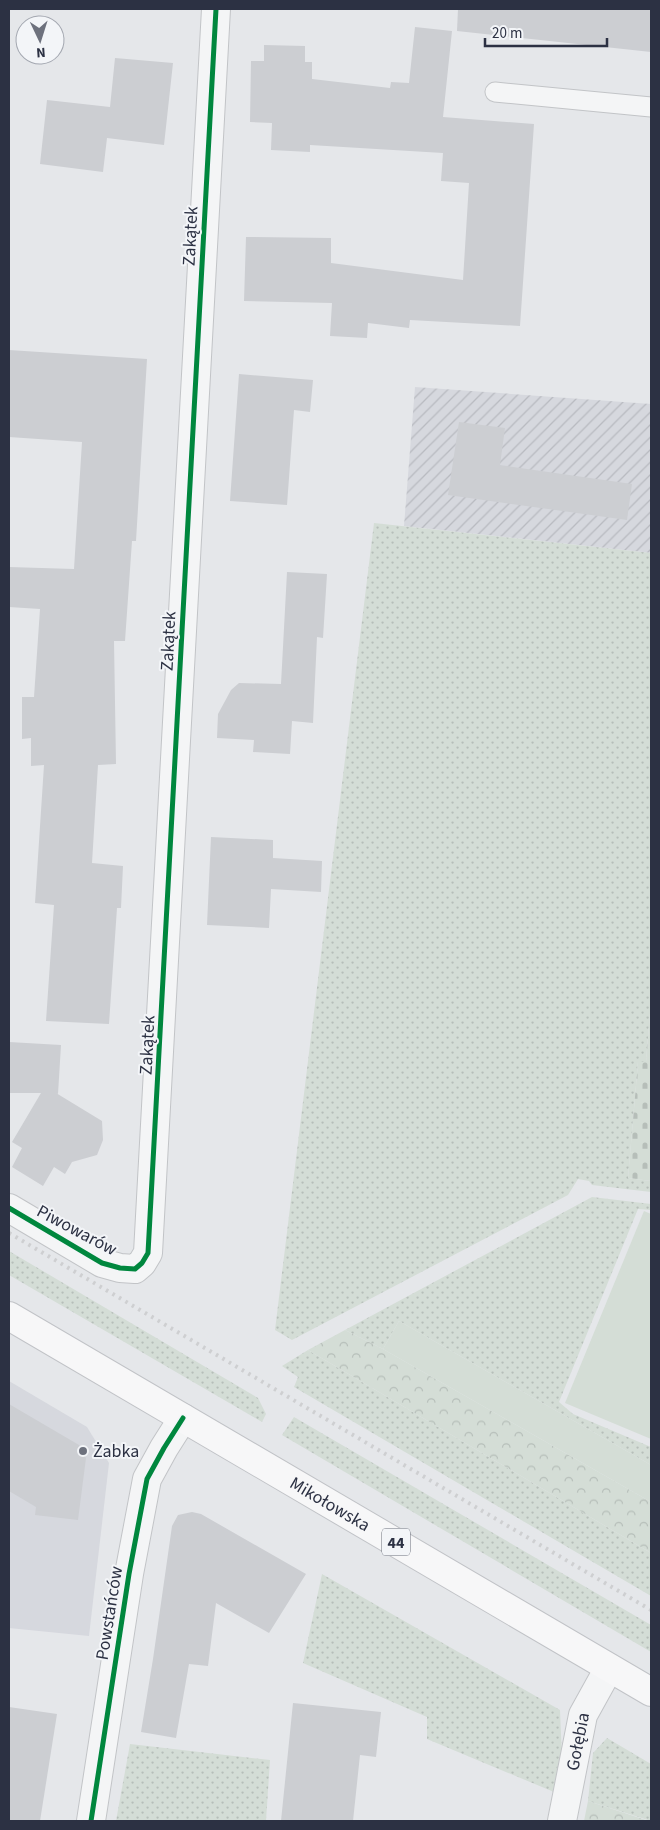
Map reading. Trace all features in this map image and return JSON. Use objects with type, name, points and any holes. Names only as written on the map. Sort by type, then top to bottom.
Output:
[{"type":"main road","name":"Mikołowska","points":[[9,1316],[651,1692]]},
{"type":"street","name":"Zakątek","points":[[134,1269],[142,1263],[148,1253],[150,1241],[216,9]]},
{"type":"street","name":"Piwowarów","points":[[9,1208],[102,1263],[120,1268],[134,1269]]},
{"type":"street","name":"Powstańców","points":[[91,1821],[129,1574],[147,1479],[183,1418]]},
{"type":"street","name":"Gołębia","points":[[562,1821],[582,1715],[609,1668]]},
{"type":"lane","points":[[496,92],[651,107]]},
{"type":"shaded area","points":[[415,387],[651,404],[651,553],[404,526]]},
{"type":"shaded area","points":[[9,1381],[87,1427],[109,1463],[89,1636],[9,1628]]},
{"type":"green space","points":[[374,523],[651,553],[651,1001],[646,1062],[638,1062],[628,1178],[651,1181],[651,1192],[592,1185],[589,1181],[578,1179],[568,1195],[292,1340],[275,1330]]},
{"type":"green space","points":[[651,1001],[651,1181],[628,1178],[638,1062],[646,1062]]},
{"type":"green space","points":[[592,1197],[651,1204],[651,1210],[638,1209],[559,1402],[573,1414],[651,1447],[651,1465],[399,1321],[383,1349],[345,1330]]},
{"type":"green space","points":[[644,1211],[651,1214],[651,1439],[565,1403]]},
{"type":"green space","points":[[9,1251],[258,1398],[266,1414],[262,1422],[9,1275]]},
{"type":"green space","points":[[399,1321],[651,1465],[651,1502],[383,1349]]},
{"type":"green space","points":[[345,1330],[383,1349],[651,1502],[651,1553],[308,1350]]},
{"type":"green space","points":[[308,1350],[651,1553],[651,1596],[294,1387],[298,1377],[282,1366]]},
{"type":"green space","points":[[294,1417],[651,1625],[651,1652],[282,1435]]},
{"type":"green space","points":[[322,1574],[560,1710],[562,1759],[554,1792],[427,1739],[427,1717],[303,1663]]},
{"type":"green space","points":[[607,1738],[651,1764],[651,1821],[588,1801],[593,1753]]},
{"type":"green space","points":[[130,1744],[270,1760],[266,1821],[116,1821]]},
{"type":"green space","points":[[588,1801],[649,1821],[584,1821]]},
{"type":"building","points":[[458,9],[651,9],[651,52],[457,31]]},
{"type":"building","points":[[415,27],[452,31],[443,117],[534,124],[520,326],[410,320],[409,328],[368,323],[367,338],[330,336],[332,303],[244,301],[246,237],[331,238],[331,263],[463,280],[469,183],[441,181],[443,153],[310,145],[310,152],[271,150],[272,123],[250,122],[251,61],[264,61],[264,45],[305,46],[305,62],[312,62],[312,79],[390,88],[391,82],[409,83]]},
{"type":"building","points":[[115,58],[173,63],[164,145],[107,138],[103,172],[40,164],[47,100],[110,107]]},
{"type":"building","points":[[9,350],[147,359],[136,541],[132,541],[125,641],[114,641],[116,764],[98,765],[92,863],[123,866],[121,908],[117,908],[109,1024],[46,1021],[54,905],[35,903],[44,765],[31,766],[31,738],[22,739],[22,697],[34,697],[40,609],[9,607],[9,567],[74,569],[82,442],[9,437]]},
{"type":"building","points":[[239,374],[313,380],[310,412],[294,410],[287,505],[230,501]]},
{"type":"building","points":[[459,422],[505,428],[500,465],[632,484],[627,520],[448,495]]},
{"type":"building","points":[[287,572],[327,574],[323,638],[317,637],[313,723],[292,721],[290,754],[253,752],[254,740],[217,738],[218,714],[231,690],[239,683],[281,684]]},
{"type":"building","points":[[211,837],[273,840],[273,858],[322,861],[321,892],[271,889],[269,928],[207,925]]},
{"type":"building","points":[[9,1042],[61,1045],[58,1094],[56,1093],[102,1121],[103,1140],[97,1155],[72,1162],[65,1174],[54,1167],[43,1186],[12,1167],[22,1148],[12,1142],[41,1093],[9,1093]]},
{"type":"building","points":[[9,1404],[79,1445],[86,1458],[78,1520],[35,1515],[36,1507],[9,1491]]},
{"type":"building","points":[[192,1512],[201,1514],[306,1574],[269,1633],[216,1603],[208,1666],[189,1664],[176,1738],[141,1732],[172,1526],[178,1515]]},
{"type":"building","points":[[293,1703],[381,1712],[376,1757],[360,1755],[353,1821],[281,1821]]},
{"type":"building","points":[[9,1707],[57,1714],[40,1821],[9,1821]]},
{"type":"railway","points":[[9,1233],[651,1610]]},
{"type":"cycle path","points":[[9,1208],[102,1263],[120,1268],[135,1269],[142,1263],[148,1253],[216,9]]},
{"type":"cycle path","points":[[91,1821],[129,1574],[147,1479],[183,1418]]},
{"type":"place","name":"Żabka","points":[[83,1451]]}]
